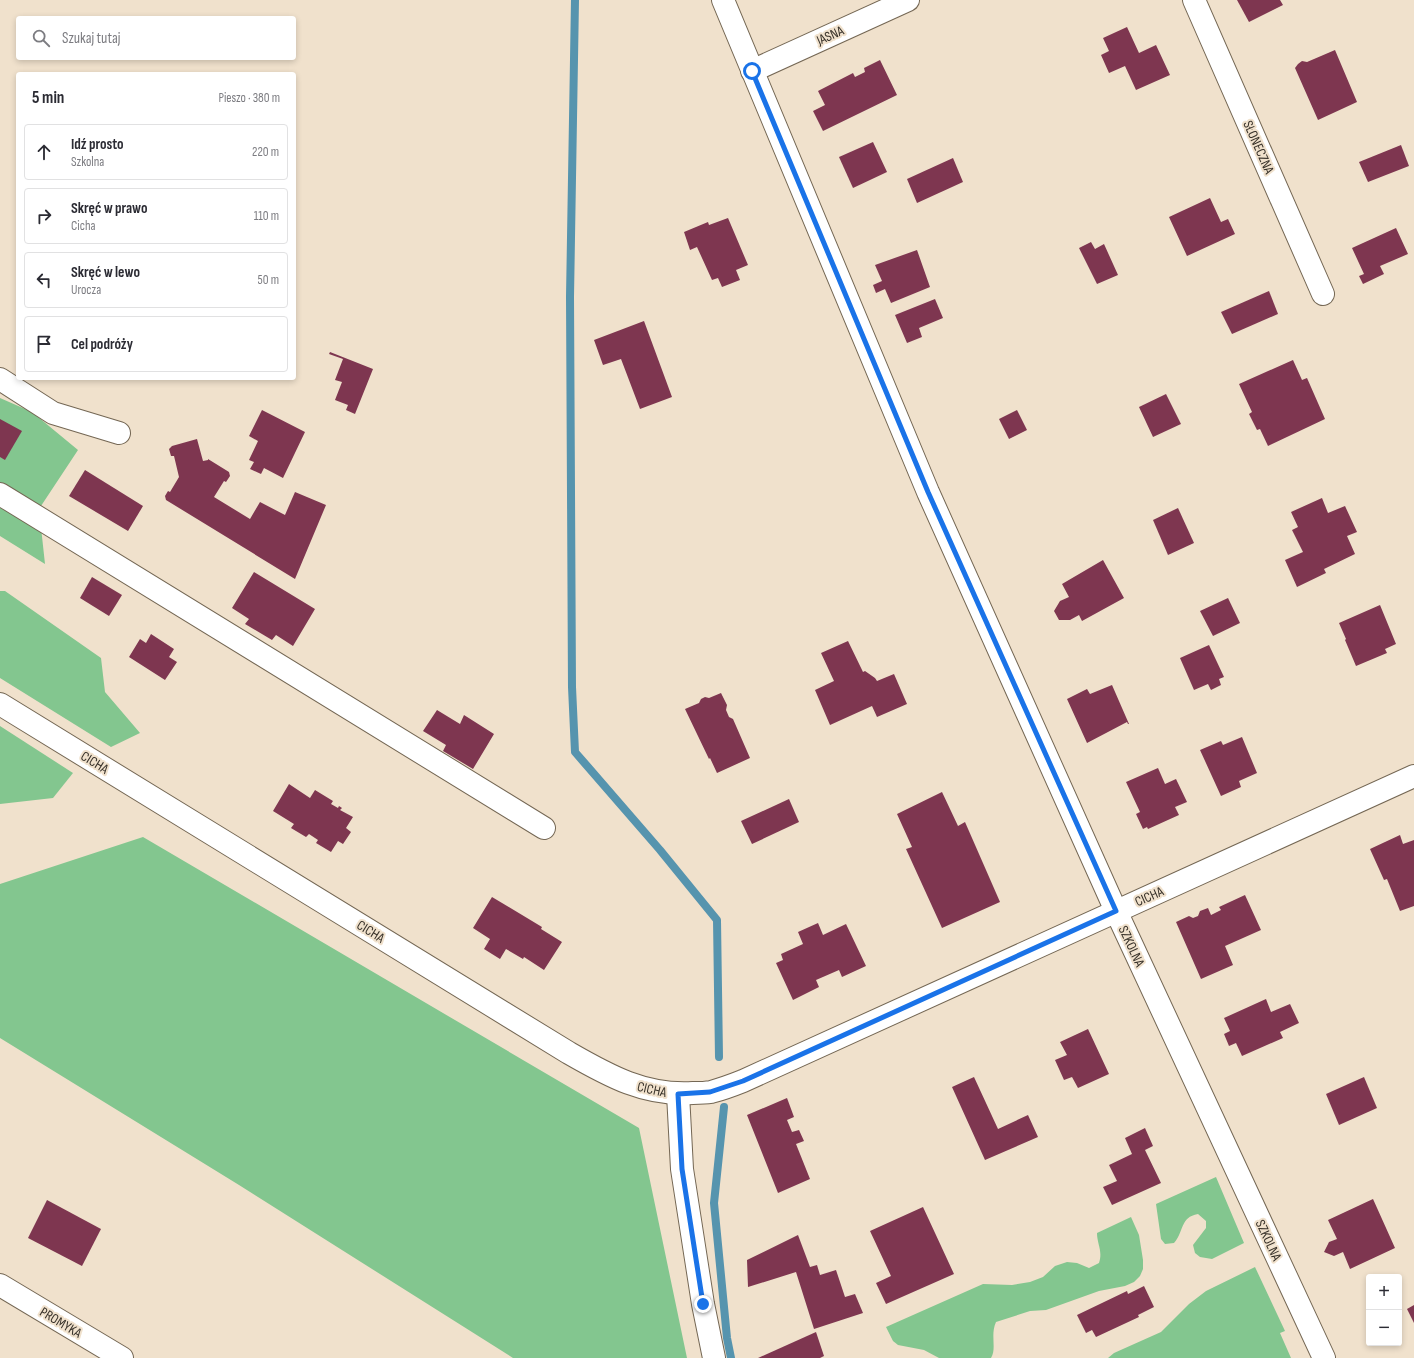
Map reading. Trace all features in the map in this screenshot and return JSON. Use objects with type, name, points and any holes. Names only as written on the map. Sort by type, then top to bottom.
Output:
[{"type":"street","name":"SZKOLNA","points":[[723,0],[928,492],[1116,911],[1324,1358]]},
{"type":"street","name":"JASNA","points":[[752,71],[908,0]]},
{"type":"street","name":"SŁONECZNA","points":[[1194,0],[1323,294]]},
{"type":"street","points":[[0,379],[53,413],[119,433]]},
{"type":"street","points":[[0,494],[544,828]]},
{"type":"street","name":"CICHA","points":[[0,704],[569,1053],[604,1073],[639,1087],[660,1092],[678,1094],[710,1092],[743,1081],[1414,776]]},
{"type":"street","points":[[678,1094],[682,1169],[703,1304],[714,1358]]},
{"type":"street","name":"PROMYKA","points":[[0,1285],[122,1358]]},
{"type":"green space","points":[[0,398],[32,412],[78,450],[39,509],[45,564],[0,536]]},
{"type":"green space","points":[[0,591],[5,591],[101,658],[105,692],[140,733],[111,747],[0,678]]},
{"type":"green space","points":[[0,726],[73,773],[53,798],[0,804]]},
{"type":"green space","points":[[143,837],[639,1128],[687,1358],[513,1358],[239,1185],[0,1038],[0,884]]},
{"type":"green space","points":[[1216,1177],[1244,1243],[1212,1259],[1200,1257],[1195,1253],[1193,1245],[1206,1228],[1206,1221],[1198,1214],[1188,1218],[1174,1243],[1165,1244],[1161,1239],[1156,1204]]},
{"type":"green space","points":[[1131,1217],[1139,1235],[1143,1260],[1143,1269],[1140,1276],[1134,1282],[1125,1286],[1099,1291],[1046,1310],[1030,1311],[996,1322],[994,1327],[993,1354],[991,1358],[939,1358],[924,1350],[898,1345],[893,1341],[886,1327],[983,1284],[1012,1285],[1030,1282],[1043,1277],[1055,1266],[1067,1262],[1077,1263],[1089,1268],[1099,1263],[1100,1259],[1097,1233]]},
{"type":"green space","points":[[1255,1267],[1285,1331],[1280,1333],[1291,1358],[1108,1358],[1114,1353],[1161,1332],[1189,1304],[1206,1291]]},
{"type":"building","points":[[1237,0],[1280,0],[1283,5],[1249,22]]},
{"type":"building","points":[[1127,27],[1139,53],[1156,45],[1170,75],[1136,90],[1125,66],[1109,73],[1101,55],[1109,51],[1103,38]]},
{"type":"building","points":[[1335,50],[1357,102],[1318,120],[1295,68],[1302,61],[1307,62]]},
{"type":"building","points":[[880,60],[897,95],[823,131],[813,111],[825,105],[818,91],[853,73],[855,77],[865,72],[864,68]]},
{"type":"building","points":[[873,142],[887,172],[853,188],[839,157]]},
{"type":"building","points":[[1401,145],[1409,166],[1368,182],[1359,162]]},
{"type":"building","points":[[953,158],[963,182],[917,203],[907,179]]},
{"type":"building","points":[[1210,198],[1221,222],[1228,219],[1235,234],[1187,256],[1169,217]]},
{"type":"building","points":[[728,218],[748,265],[736,270],[740,280],[722,287],[718,278],[712,280],[697,247],[690,250],[684,232],[708,222],[709,225]]},
{"type":"building","points":[[1396,228],[1408,254],[1380,266],[1384,274],[1363,284],[1359,276],[1364,274],[1352,248]]},
{"type":"building","points":[[1091,242],[1095,249],[1104,244],[1118,275],[1097,284],[1079,248]]},
{"type":"building","points":[[917,250],[930,287],[891,303],[885,289],[876,293],[873,285],[882,281],[875,265]]},
{"type":"building","points":[[1269,291],[1278,314],[1232,334],[1221,312]]},
{"type":"building","points":[[935,299],[943,318],[919,328],[922,337],[907,343],[895,315]]},
{"type":"building","points":[[644,321],[672,397],[640,409],[621,359],[603,365],[594,340]]},
{"type":"building","points":[[330,352],[373,369],[355,414],[346,410],[348,405],[335,400],[342,382],[335,380],[343,359],[329,354]]},
{"type":"building","points":[[1293,360],[1302,380],[1307,378],[1325,419],[1268,446],[1260,429],[1257,430],[1249,414],[1252,412],[1239,384]]},
{"type":"building","points":[[1166,394],[1181,424],[1153,437],[1139,407]]},
{"type":"building","points":[[262,410],[305,432],[283,478],[264,468],[261,474],[250,469],[254,462],[249,460],[258,441],[249,436]]},
{"type":"building","points":[[1017,410],[1027,430],[1009,439],[999,419]]},
{"type":"building","points":[[0,419],[22,431],[5,460],[0,457]]},
{"type":"building","points":[[197,439],[203,461],[208,459],[229,472],[230,476],[226,482],[224,481],[214,497],[250,519],[260,502],[285,515],[295,492],[326,505],[295,579],[166,500],[165,496],[168,491],[170,492],[179,477],[174,456],[171,456],[169,449],[172,446]]},
{"type":"building","points":[[85,470],[143,506],[128,531],[69,496]]},
{"type":"building","points":[[1322,498],[1328,513],[1345,506],[1357,532],[1347,536],[1355,554],[1324,569],[1326,573],[1297,587],[1285,560],[1303,552],[1292,530],[1298,527],[1291,512]]},
{"type":"building","points":[[1178,508],[1194,543],[1168,555],[1153,520]]},
{"type":"building","points":[[1103,560],[1124,598],[1082,621],[1079,615],[1070,620],[1059,620],[1054,611],[1060,601],[1069,597],[1062,584]]},
{"type":"building","points":[[254,572],[315,609],[293,646],[276,635],[272,640],[245,624],[249,619],[232,608]]},
{"type":"building","points":[[92,577],[122,595],[109,616],[80,598]]},
{"type":"building","points":[[1228,598],[1240,623],[1213,636],[1200,611]]},
{"type":"building","points":[[1380,605],[1396,644],[1385,649],[1387,653],[1356,666],[1339,623]]},
{"type":"building","points":[[151,634],[174,649],[169,657],[177,662],[165,680],[129,657],[140,639],[146,643]]},
{"type":"building","points":[[848,641],[863,672],[865,671],[877,681],[894,674],[907,704],[877,717],[872,706],[830,725],[815,690],[834,681],[821,653]]},
{"type":"building","points":[[1209,645],[1224,677],[1219,679],[1221,685],[1211,690],[1208,684],[1194,690],[1180,658]]},
{"type":"building","points":[[1112,685],[1129,724],[1127,722],[1087,743],[1067,699],[1087,689],[1090,694]]},
{"type":"building","points":[[721,693],[727,705],[726,710],[729,717],[733,719],[750,758],[717,773],[685,709],[699,703],[701,699],[705,697],[709,698]]},
{"type":"building","points":[[437,710],[460,724],[464,715],[494,734],[473,769],[443,751],[446,745],[423,731]]},
{"type":"building","points":[[1242,737],[1257,773],[1239,781],[1241,787],[1221,796],[1200,750],[1221,741],[1223,745]]},
{"type":"building","points":[[1158,768],[1165,784],[1176,779],[1187,802],[1175,807],[1179,815],[1148,829],[1147,827],[1143,829],[1136,814],[1140,812],[1126,782]]},
{"type":"building","points":[[289,784],[310,798],[315,790],[333,801],[331,804],[338,808],[339,806],[342,808],[340,810],[353,817],[346,828],[351,832],[343,844],[338,841],[331,852],[316,843],[318,840],[309,834],[306,837],[291,828],[294,824],[273,811]]},
{"type":"building","points":[[942,792],[958,826],[965,822],[1000,902],[942,928],[906,849],[912,847],[897,814]]},
{"type":"building","points":[[789,799],[799,822],[752,844],[741,821]]},
{"type":"building","points":[[1400,835],[1403,844],[1414,840],[1414,906],[1400,911],[1387,879],[1384,880],[1370,849]]},
{"type":"building","points":[[1245,895],[1261,930],[1225,946],[1233,965],[1201,979],[1176,922],[1189,916],[1193,918],[1198,916],[1200,911],[1208,908],[1211,915],[1221,910],[1219,907]]},
{"type":"building","points":[[492,897],[542,927],[541,929],[562,942],[544,970],[524,957],[523,959],[506,949],[500,959],[484,949],[490,939],[473,928]]},
{"type":"building","points":[[818,923],[823,935],[846,924],[866,966],[842,977],[839,970],[816,980],[819,987],[793,1000],[776,963],[783,960],[781,954],[803,944],[798,932]]},
{"type":"building","points":[[1266,999],[1271,1012],[1290,1004],[1299,1023],[1280,1032],[1283,1038],[1242,1056],[1236,1043],[1229,1046],[1224,1034],[1230,1031],[1224,1018]]},
{"type":"building","points":[[1088,1029],[1109,1074],[1078,1088],[1072,1077],[1064,1080],[1055,1060],[1067,1055],[1060,1042]]},
{"type":"building","points":[[974,1077],[998,1129],[1028,1115],[1038,1137],[985,1160],[952,1087]]},
{"type":"building","points":[[1364,1077],[1377,1108],[1339,1125],[1326,1094]]},
{"type":"building","points":[[787,1098],[794,1117],[787,1120],[792,1132],[799,1130],[804,1141],[796,1144],[810,1179],[778,1193],[747,1115]]},
{"type":"building","points":[[1145,1128],[1153,1146],[1145,1150],[1161,1183],[1112,1205],[1103,1187],[1117,1181],[1109,1165],[1132,1154],[1125,1138]]},
{"type":"building","points":[[1373,1199],[1395,1248],[1350,1269],[1343,1252],[1334,1256],[1324,1252],[1329,1242],[1337,1239],[1328,1220]]},
{"type":"building","points":[[47,1200],[101,1229],[82,1266],[28,1238]]},
{"type":"building","points":[[923,1207],[954,1274],[886,1304],[876,1283],[891,1276],[870,1231]]},
{"type":"building","points":[[798,1235],[810,1267],[817,1265],[820,1275],[836,1270],[845,1297],[855,1294],[863,1313],[814,1329],[796,1272],[748,1287],[747,1260]]},
{"type":"building","points":[[1144,1286],[1154,1307],[1138,1315],[1139,1317],[1096,1337],[1092,1330],[1086,1333],[1077,1315],[1127,1291],[1128,1294]]},
{"type":"building","points":[[1414,1305],[1414,1323],[1407,1309]]},
{"type":"building","points":[[816,1332],[824,1356],[820,1358],[758,1358]]},
{"type":"waterway","points":[[575,0],[570,297],[572,687],[575,752],[660,850],[717,920],[719,1057]]},
{"type":"waterway","points":[[724,1107],[714,1203],[727,1338],[731,1358]]},
{"type":"route","points":[[703,1304],[682,1169],[678,1094],[710,1092],[743,1081],[1116,911],[928,492],[752,71]]}]
